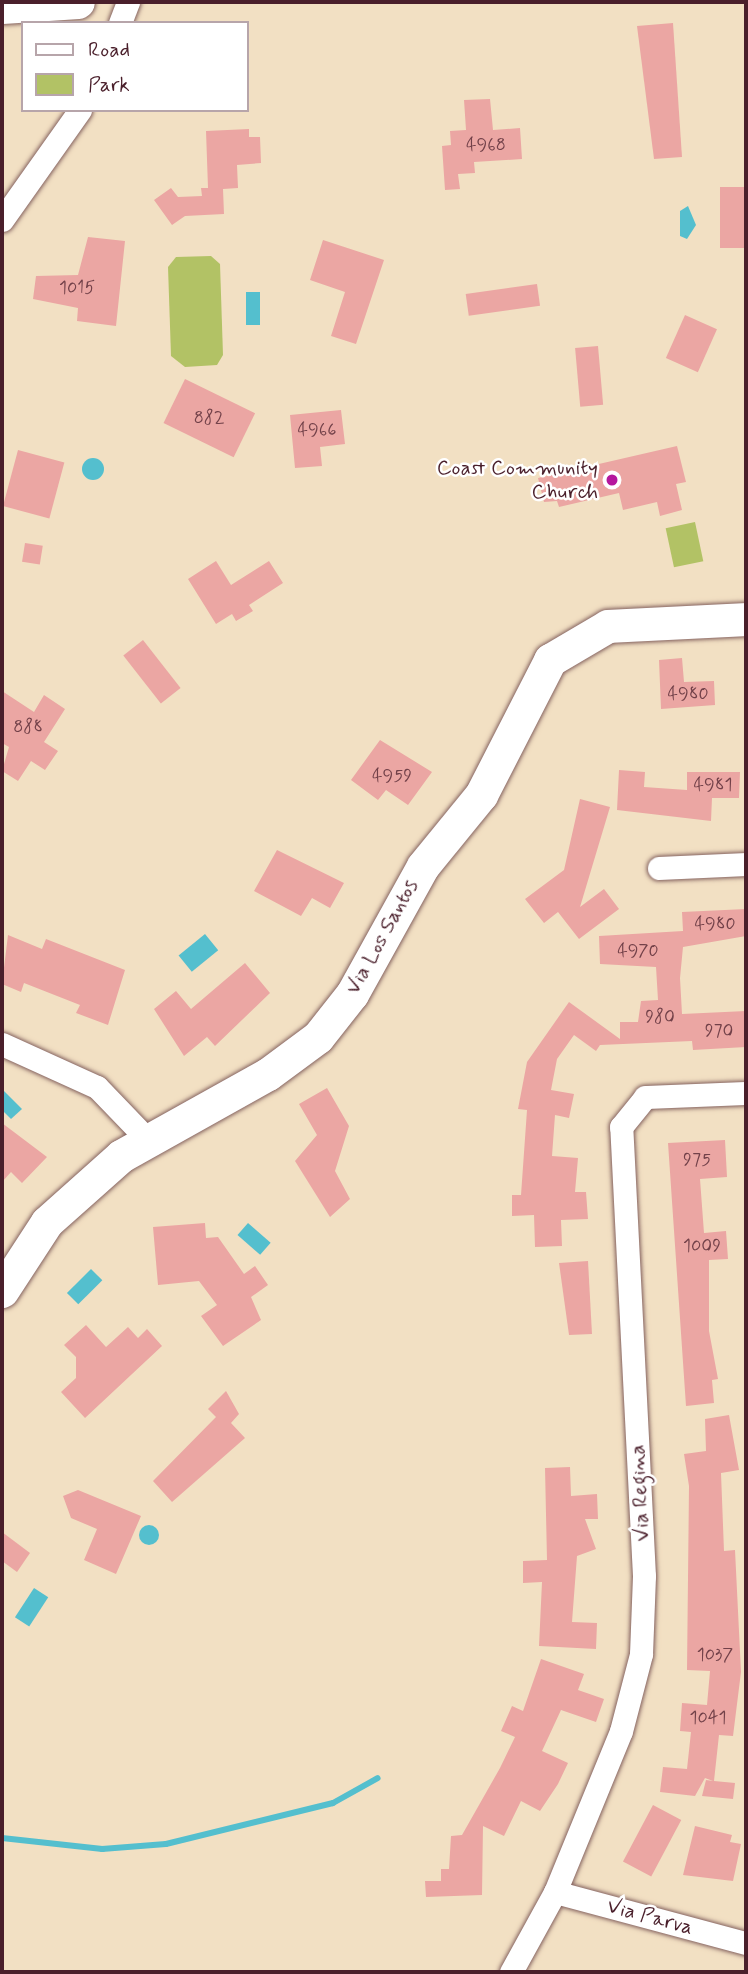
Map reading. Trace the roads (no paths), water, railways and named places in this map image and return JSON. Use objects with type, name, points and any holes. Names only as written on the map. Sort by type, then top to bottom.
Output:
[{"type":"street","points":[[2,7],[78,2]]},
{"type":"street","points":[[121,21],[128,2]]},
{"type":"street","points":[[2,220],[79,112]]},
{"type":"street","name":"Via Los Santos","points":[[2,1291],[47,1222],[147,1139],[268,1073],[318,1037],[352,994],[422,866],[481,794],[550,660],[608,626],[746,619]]},
{"type":"street","points":[[659,868],[746,864]]},
{"type":"street","points":[[2,1044],[97,1087],[147,1139]]},
{"type":"street","name":"Via Regina","points":[[511,1972],[555,1892],[621,1731],[643,1628],[621,1127],[645,1097],[746,1093]]},
{"type":"street","name":"Via Parva","points":[[555,1892],[746,1943]]},
{"type":"water","points":[[688,206],[696,225],[687,239],[680,236],[680,211]]},
{"type":"water","points":[[246,292],[260,292],[260,325],[246,325]]},
{"type":"water","points":[[93,458],[101,461],[104,469],[101,477],[93,480],[85,477],[82,469],[85,461]]},
{"type":"water","points":[[205,934],[218,950],[192,972],[179,955]]},
{"type":"water","points":[[2,1089],[22,1109],[11,1119],[2,1110]]},
{"type":"water","points":[[248,1223],[271,1243],[260,1255],[238,1235]]},
{"type":"water","points":[[91,1269],[102,1280],[78,1304],[67,1293]]},
{"type":"water","points":[[149,1525],[156,1528],[159,1535],[156,1542],[149,1545],[142,1542],[139,1535],[142,1528]]},
{"type":"water","points":[[34,1588],[48,1597],[29,1627],[15,1617]]},
{"type":"waterway","points":[[2,1838],[102,1849],[166,1844],[333,1803],[378,1778]]},
{"type":"place","name":"Coast Community Church","points":[[612,480]]}]
